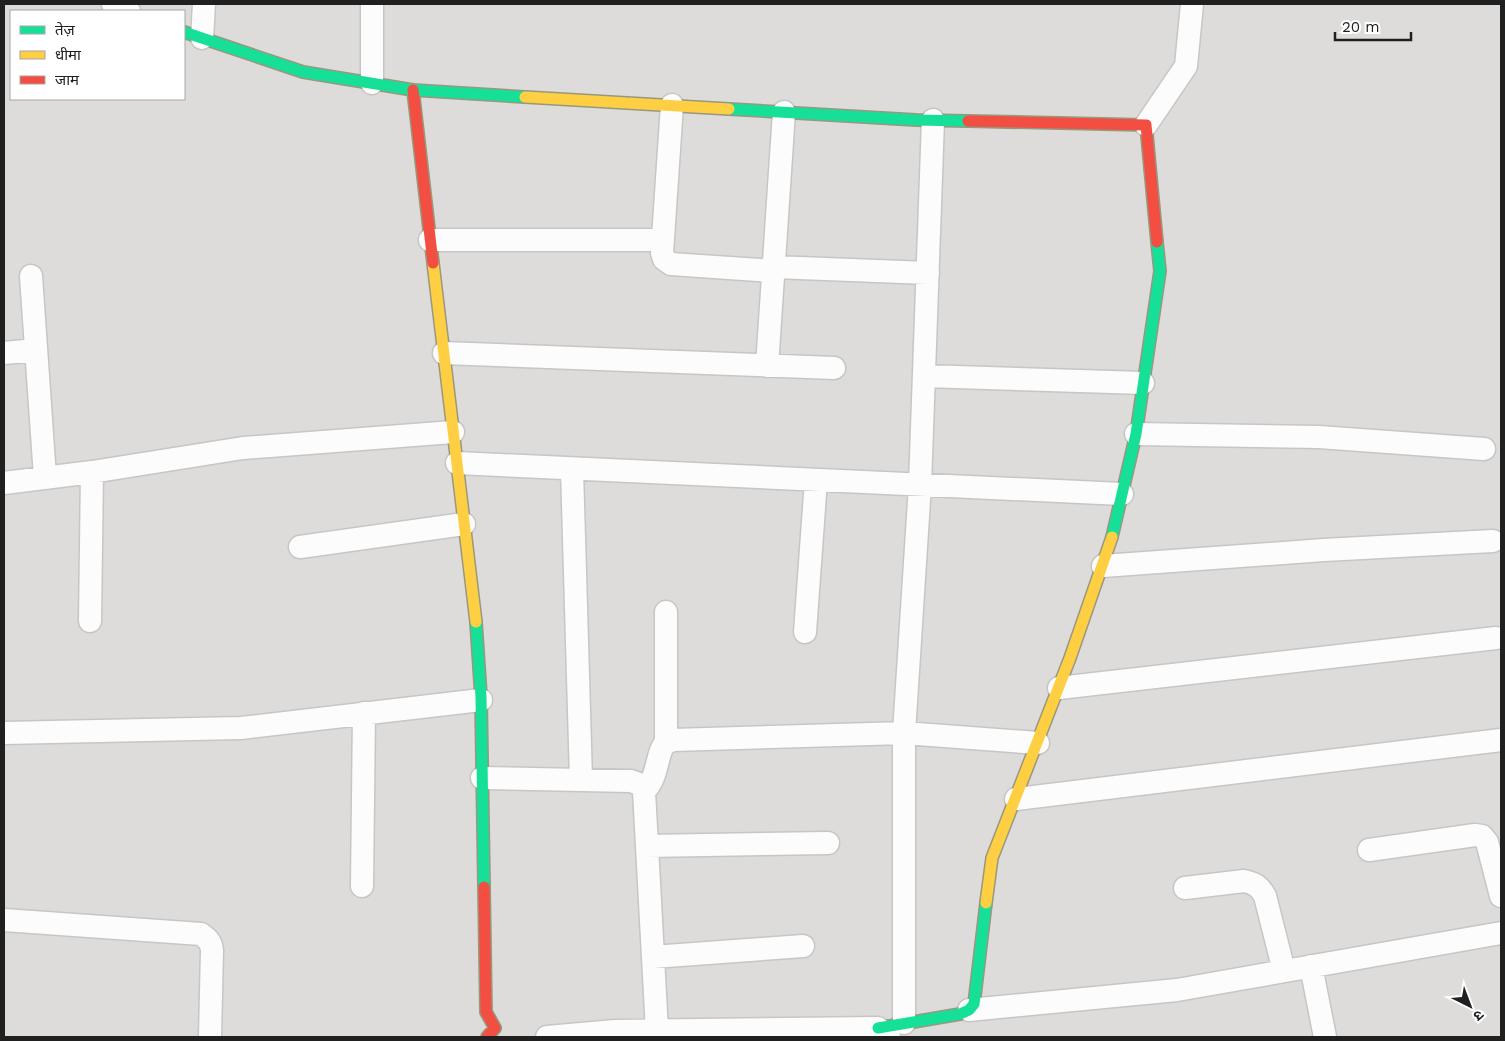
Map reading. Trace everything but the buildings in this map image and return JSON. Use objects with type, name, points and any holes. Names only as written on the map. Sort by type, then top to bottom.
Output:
[{"type":"street","points":[[113,4],[127,10]]},
{"type":"street","points":[[204,4],[193,35],[303,72],[413,90],[933,120],[1146,125]]},
{"type":"street","points":[[372,4],[372,83]]},
{"type":"street","points":[[969,1010],[974,1004],[992,858],[1059,688],[1103,566],[1110,545],[1136,434],[1160,271],[1146,125],[1186,66],[1192,4]]},
{"type":"street","points":[[413,90],[478,641],[481,700],[486,1012],[495,1028],[487,1037]]},
{"type":"street","points":[[672,105],[662,253],[664,259],[671,264],[928,273]]},
{"type":"street","points":[[767,366],[784,112]]},
{"type":"street","points":[[890,1030],[904,733],[920,485],[933,120]]},
{"type":"street","points":[[430,240],[663,240]]},
{"type":"street","points":[[31,276],[45,477]]},
{"type":"street","points":[[4,353],[36,350]]},
{"type":"street","points":[[444,352],[834,368]]},
{"type":"street","points":[[924,376],[1144,383]]},
{"type":"street","points":[[4,482],[92,472],[243,448],[453,432]]},
{"type":"street","points":[[1136,434],[1319,437],[1484,449]]},
{"type":"street","points":[[457,463],[1122,494]]},
{"type":"street","points":[[572,469],[581,780]]},
{"type":"street","points":[[90,621],[92,472]]},
{"type":"street","points":[[805,632],[816,480]]},
{"type":"street","points":[[300,547],[464,524]]},
{"type":"street","points":[[1103,566],[1324,550],[1493,541]]},
{"type":"street","points":[[666,612],[666,743]]},
{"type":"street","points":[[1059,688],[1496,638]]},
{"type":"street","points":[[4,733],[241,728],[481,700]]},
{"type":"street","points":[[362,886],[364,713]]},
{"type":"street","points":[[644,791],[652,782],[662,748],[666,743],[673,740],[904,733],[1038,743]]},
{"type":"street","points":[[1016,799],[1501,740]]},
{"type":"street","points":[[482,778],[630,781],[639,784],[644,791],[653,957],[671,1033]]},
{"type":"street","points":[[1369,850],[1475,835],[1482,836],[1487,842],[1501,896]]},
{"type":"street","points":[[647,846],[828,844]]},
{"type":"street","points":[[1185,888],[1244,882],[1254,883],[1261,888],[1266,896],[1284,971]]},
{"type":"street","points":[[4,920],[201,934],[208,939],[212,950],[210,1037]]},
{"type":"street","points":[[547,1037],[616,1034],[890,1030],[960,1014],[969,1010],[1187,988],[1501,933]]},
{"type":"street","points":[[653,957],[803,946]]},
{"type":"street","points":[[1311,966],[1325,1037]]},
{"type":"shaded area","points":[[4,4],[1501,4],[1501,1037],[4,1037]]},
{"type":"traffic: fast","points":[[185,32],[303,72],[413,90],[525,97]]},
{"type":"traffic: fast","points":[[729,109],[916,120],[968,121]]},
{"type":"traffic: fast","points":[[1112,537],[1136,434],[1160,271],[1157,242]]},
{"type":"traffic: fast","points":[[476,622],[481,697],[484,887]]},
{"type":"traffic: fast","points":[[878,1028],[960,1014],[969,1010],[974,1004],[986,903]]},
{"type":"traffic: slow","points":[[525,97],[729,109]]},
{"type":"traffic: slow","points":[[433,263],[476,622]]},
{"type":"traffic: slow","points":[[986,903],[992,858],[1070,658],[1112,537]]},
{"type":"traffic: jam","points":[[413,90],[433,263]]},
{"type":"traffic: jam","points":[[968,121],[1146,125],[1157,242]]},
{"type":"traffic: jam","points":[[484,887],[486,1012],[495,1028],[487,1037]]}]
